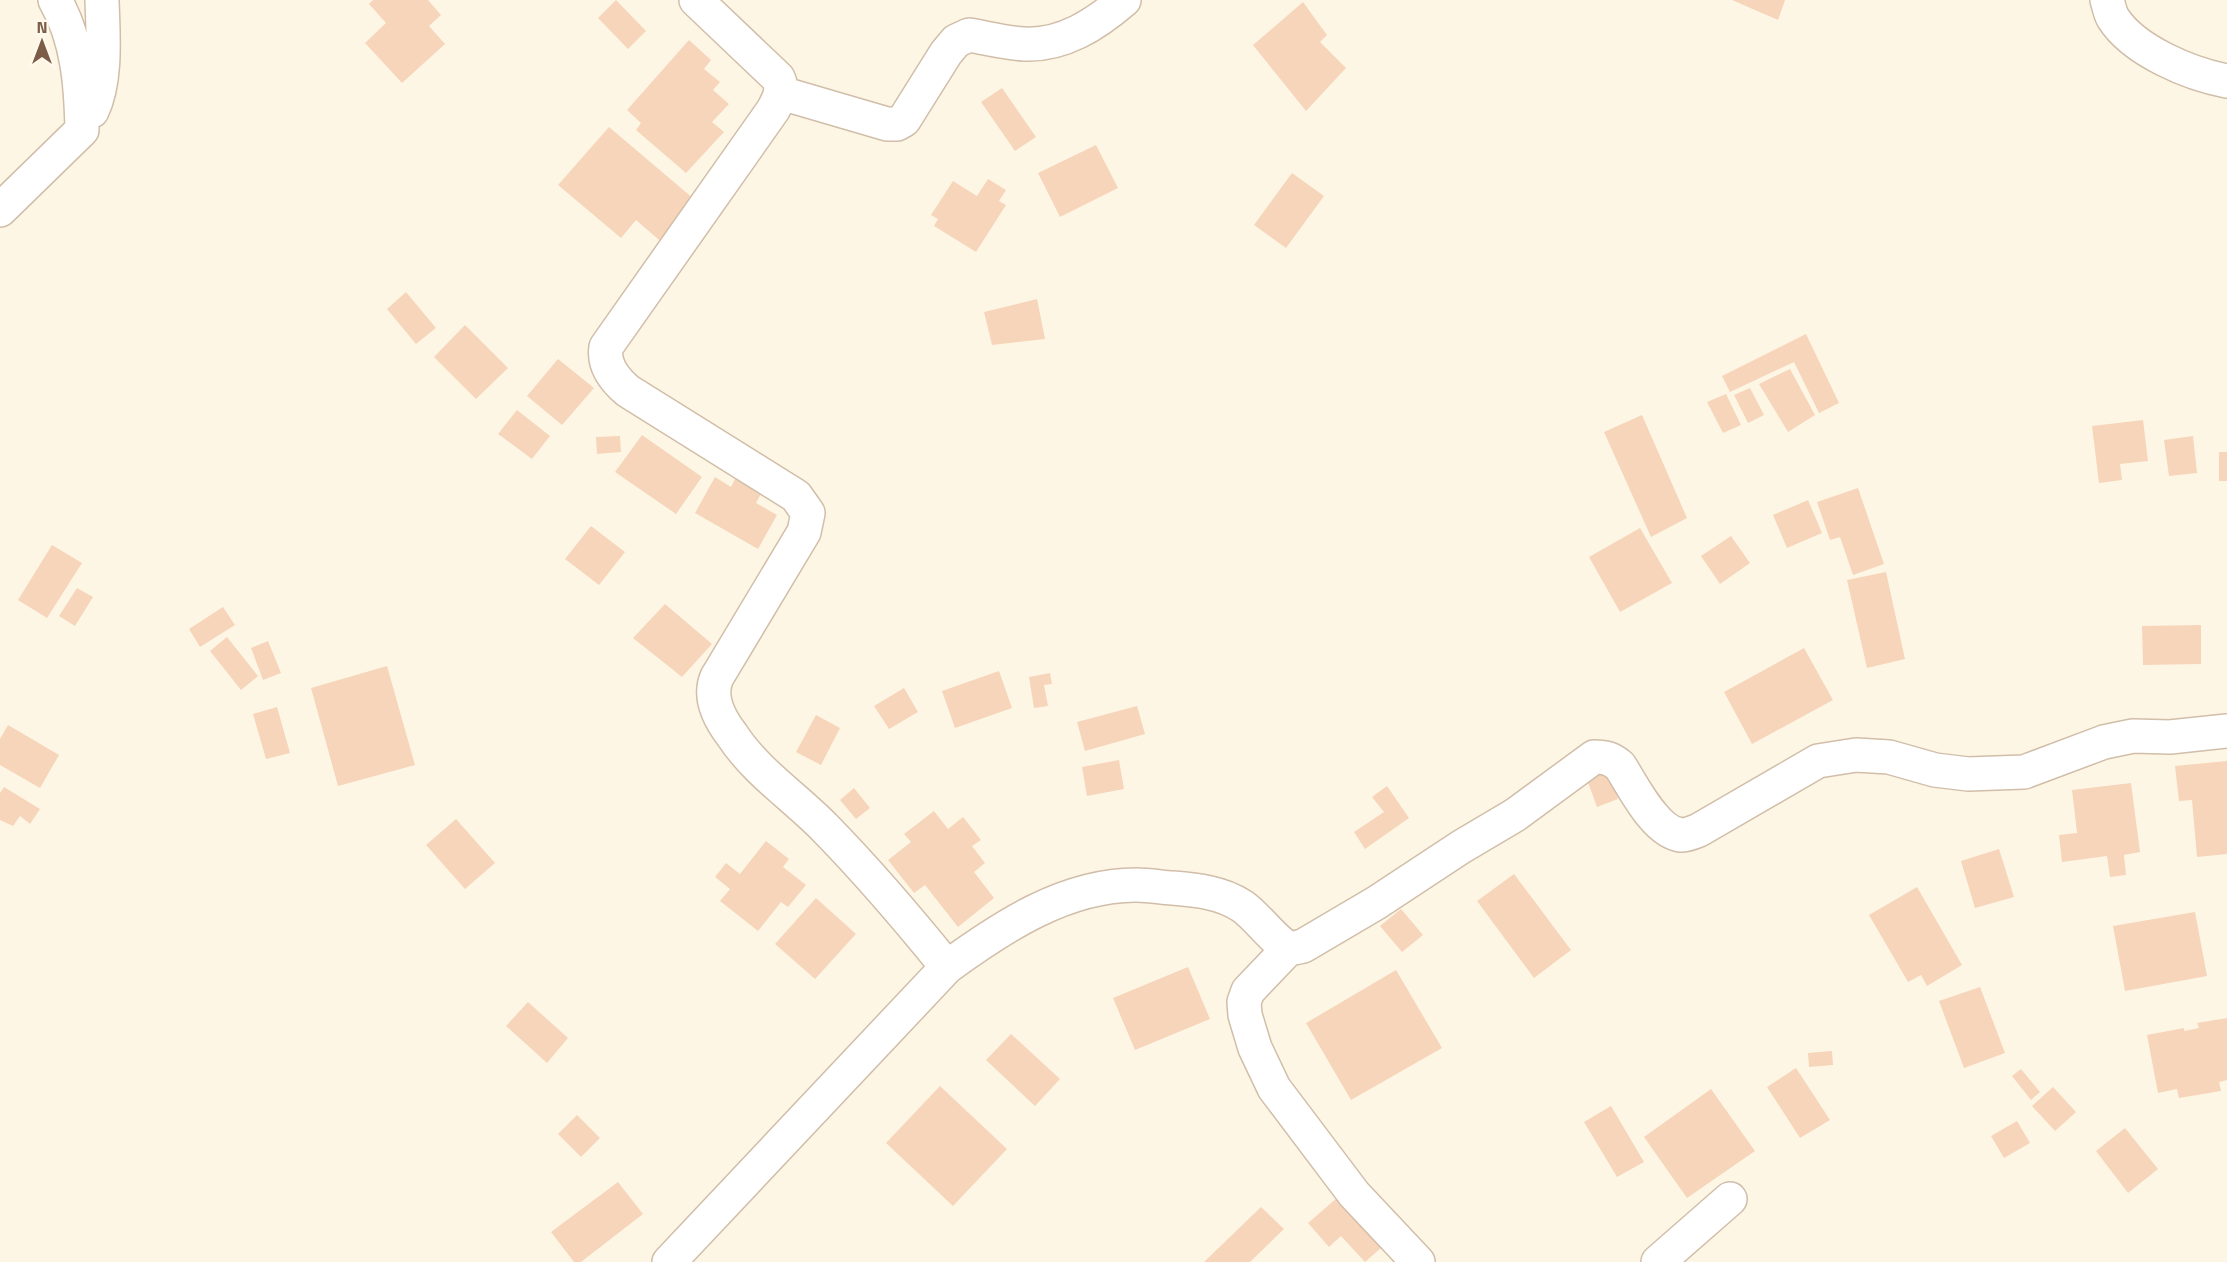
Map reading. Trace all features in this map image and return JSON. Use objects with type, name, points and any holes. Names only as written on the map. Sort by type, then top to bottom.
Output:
[{"type":"street","points":[[55,0],[73,40],[81,86],[82,130]]},
{"type":"street","points":[[0,210],[82,130],[96,102],[103,54],[102,0]]},
{"type":"street","points":[[696,0],[778,78],[781,93],[766,120],[606,347],[606,361],[615,380],[628,391],[796,496],[808,513],[804,532],[717,677],[713,686],[713,698],[732,736],[747,755],[825,828],[911,922],[947,967]]},
{"type":"street","points":[[781,93],[887,124],[897,124],[904,120],[946,53],[962,37],[969,35],[1004,42],[1041,44],[1066,38],[1101,20],[1124,0]]},
{"type":"street","points":[[2107,0],[2113,17],[2137,45],[2180,66],[2227,81]]},
{"type":"street","points":[[1418,1262],[1354,1194],[1274,1088],[1255,1048],[1245,1015],[1244,1002],[1248,992],[1289,948],[1303,946],[1376,903],[1461,847],[1515,815],[1594,758],[1604,757],[1620,766],[1653,818],[1670,831],[1681,835],[1699,830],[1818,761],[1856,755],[1889,757],[1935,770],[1968,774],[2024,772],[2104,742],[2133,736],[2170,737],[2227,731]]},
{"type":"street","points":[[669,1262],[947,967],[990,936],[1047,905],[1087,891],[1135,885],[1206,890],[1242,905],[1289,948]]},
{"type":"street","points":[[1658,1262],[1730,1199]]},
{"type":"building","points":[[373,0],[428,0],[441,15],[429,26],[445,44],[402,83],[365,43],[386,23],[369,4]]},
{"type":"building","points":[[616,0],[646,31],[628,49],[598,18]]},
{"type":"building","points":[[1732,0],[1785,0],[1778,20]]},
{"type":"building","points":[[1303,2],[1327,35],[1320,42],[1346,68],[1306,111],[1253,45]]},
{"type":"building","points":[[689,40],[711,60],[704,69],[720,82],[713,90],[729,104],[712,122],[724,132],[686,173],[636,130],[641,123],[627,110]]},
{"type":"building","points":[[1002,88],[1036,137],[1015,151],[981,102]]},
{"type":"building","points":[[609,127],[701,205],[666,246],[636,220],[621,238],[558,185]]},
{"type":"building","points":[[1096,145],[1118,188],[1060,217],[1038,173]]},
{"type":"building","points":[[1292,173],[1324,196],[1286,248],[1254,225]]},
{"type":"building","points":[[988,179],[1006,190],[999,201],[1006,205],[976,252],[934,226],[938,219],[931,215],[953,181],[977,196]]},
{"type":"building","points":[[406,292],[436,328],[416,344],[387,309]]},
{"type":"building","points":[[1037,299],[1045,339],[992,345],[984,312]]},
{"type":"building","points":[[465,325],[508,368],[476,399],[434,357]]},
{"type":"building","points":[[1806,334],[1839,403],[1819,413],[1794,362],[1730,392],[1722,376]]},
{"type":"building","points":[[558,359],[594,388],[562,425],[527,396]]},
{"type":"building","points":[[1790,369],[1815,415],[1788,432],[1759,384]]},
{"type":"building","points":[[1750,388],[1764,415],[1748,423],[1734,395]]},
{"type":"building","points":[[1726,394],[1741,425],[1723,433],[1707,402]]},
{"type":"building","points":[[517,410],[550,436],[532,459],[498,434]]},
{"type":"building","points":[[1642,415],[1687,518],[1651,537],[1604,432]]},
{"type":"building","points":[[2143,420],[2148,461],[2120,464],[2122,480],[2099,483],[2092,426]]},
{"type":"building","points":[[642,435],[702,477],[676,514],[615,472]]},
{"type":"building","points":[[620,436],[621,452],[597,454],[596,437]]},
{"type":"building","points":[[2193,436],[2197,473],[2169,476],[2164,440]]},
{"type":"building","points":[[2219,452],[2227,452],[2227,481],[2219,481]]},
{"type":"building","points":[[737,475],[763,490],[756,503],[777,515],[758,549],[695,513],[715,477],[731,487]]},
{"type":"building","points":[[1858,488],[1884,564],[1853,575],[1840,537],[1830,540],[1817,502]]},
{"type":"building","points":[[1808,500],[1822,533],[1787,548],[1773,515]]},
{"type":"building","points":[[591,526],[625,552],[599,585],[565,559]]},
{"type":"building","points":[[1640,528],[1672,583],[1620,612],[1589,557]]},
{"type":"building","points":[[1731,536],[1750,563],[1720,584],[1701,556]]},
{"type":"building","points":[[52,545],[82,563],[47,618],[18,600]]},
{"type":"building","points":[[1886,572],[1905,659],[1867,668],[1847,580]]},
{"type":"building","points":[[77,588],[93,597],[75,626],[59,616]]},
{"type":"building","points":[[665,604],[712,644],[682,677],[633,638]]},
{"type":"building","points":[[223,607],[235,625],[200,647],[189,629]]},
{"type":"building","points":[[2201,625],[2201,664],[2143,665],[2142,626]]},
{"type":"building","points":[[227,637],[258,676],[241,690],[210,651]]},
{"type":"building","points":[[268,641],[281,673],[263,680],[251,648]]},
{"type":"building","points":[[1804,648],[1833,700],[1752,744],[1724,692]]},
{"type":"building","points":[[387,666],[415,765],[338,786],[311,688]]},
{"type":"building","points":[[999,671],[1012,708],[955,728],[942,691]]},
{"type":"building","points":[[1050,673],[1052,684],[1044,685],[1048,706],[1034,708],[1029,677]]},
{"type":"building","points":[[904,688],[918,712],[889,729],[874,706]]},
{"type":"building","points":[[1137,706],[1145,734],[1085,751],[1077,722]]},
{"type":"building","points":[[277,707],[290,753],[266,759],[253,714]]},
{"type":"building","points":[[816,715],[840,728],[821,765],[796,752]]},
{"type":"building","points":[[8,725],[59,755],[40,788],[0,765],[0,739]]},
{"type":"building","points":[[1119,760],[1124,789],[1087,796],[1082,767]]},
{"type":"building","points":[[2227,761],[2227,854],[2197,857],[2192,800],[2179,801],[2175,766]]},
{"type":"building","points":[[1607,769],[1618,799],[1597,807],[1586,777]]},
{"type":"building","points":[[2131,783],[2140,852],[2124,855],[2126,875],[2110,877],[2107,856],[2062,862],[2059,835],[2077,833],[2072,790]]},
{"type":"building","points":[[1387,786],[1409,818],[1365,849],[1354,832],[1384,812],[1372,797]]},
{"type":"building","points":[[4,787],[40,809],[30,824],[20,816],[13,826],[0,820],[0,793]]},
{"type":"building","points":[[854,788],[870,808],[856,819],[840,800]]},
{"type":"building","points":[[934,811],[948,829],[963,817],[981,840],[972,846],[985,863],[974,872],[994,898],[958,927],[925,885],[914,893],[888,860],[911,842],[904,834]]},
{"type":"building","points":[[456,819],[495,863],[465,889],[426,845]]},
{"type":"building","points":[[766,841],[789,859],[783,867],[806,885],[788,907],[781,902],[758,931],[720,901],[730,889],[715,877],[726,863],[740,874]]},
{"type":"building","points":[[1999,849],[2014,897],[1975,908],[1961,861]]},
{"type":"building","points":[[1514,874],[1571,950],[1534,978],[1477,901]]},
{"type":"building","points":[[1917,887],[1962,965],[1927,986],[1921,975],[1908,982],[1869,915]]},
{"type":"building","points":[[816,898],[856,934],[815,979],[775,944]]},
{"type":"building","points":[[1401,909],[1423,935],[1402,952],[1380,926]]},
{"type":"building","points":[[2195,912],[2207,976],[2125,991],[2113,926]]},
{"type":"building","points":[[1188,967],[1210,1019],[1135,1050],[1113,998]]},
{"type":"building","points":[[1396,970],[1442,1048],[1351,1100],[1306,1023]]},
{"type":"building","points":[[1980,987],[2005,1053],[1964,1068],[1939,1001]]},
{"type":"building","points":[[528,1002],[568,1038],[547,1063],[506,1026]]},
{"type":"building","points":[[2227,1018],[2227,1080],[2219,1082],[2221,1091],[2179,1098],[2177,1089],[2158,1093],[2147,1035],[2184,1028],[2184,1031],[2199,1028],[2197,1023]]},
{"type":"building","points":[[1011,1034],[1060,1079],[1035,1106],[986,1060]]},
{"type":"building","points":[[1832,1051],[1833,1065],[1809,1067],[1808,1053]]},
{"type":"building","points":[[1796,1068],[1830,1120],[1800,1138],[1767,1087]]},
{"type":"building","points":[[2021,1069],[2040,1092],[2031,1100],[2012,1076]]},
{"type":"building","points":[[940,1086],[1007,1149],[953,1206],[886,1143]]},
{"type":"building","points":[[2053,1087],[2076,1112],[2055,1131],[2032,1106]]},
{"type":"building","points":[[1711,1089],[1755,1151],[1687,1198],[1644,1137]]},
{"type":"building","points":[[1611,1106],[1644,1162],[1617,1177],[1584,1122]]},
{"type":"building","points":[[577,1115],[600,1138],[581,1157],[558,1134]]},
{"type":"building","points":[[2017,1121],[2030,1143],[2004,1158],[1991,1136]]},
{"type":"building","points":[[2125,1128],[2158,1169],[2128,1193],[2096,1151]]},
{"type":"building","points":[[618,1182],[643,1214],[581,1262],[574,1262],[551,1232]]},
{"type":"building","points":[[1345,1191],[1388,1242],[1365,1262],[1341,1236],[1329,1247],[1308,1223]]},
{"type":"building","points":[[1261,1207],[1284,1229],[1250,1262],[1204,1262]]}]
